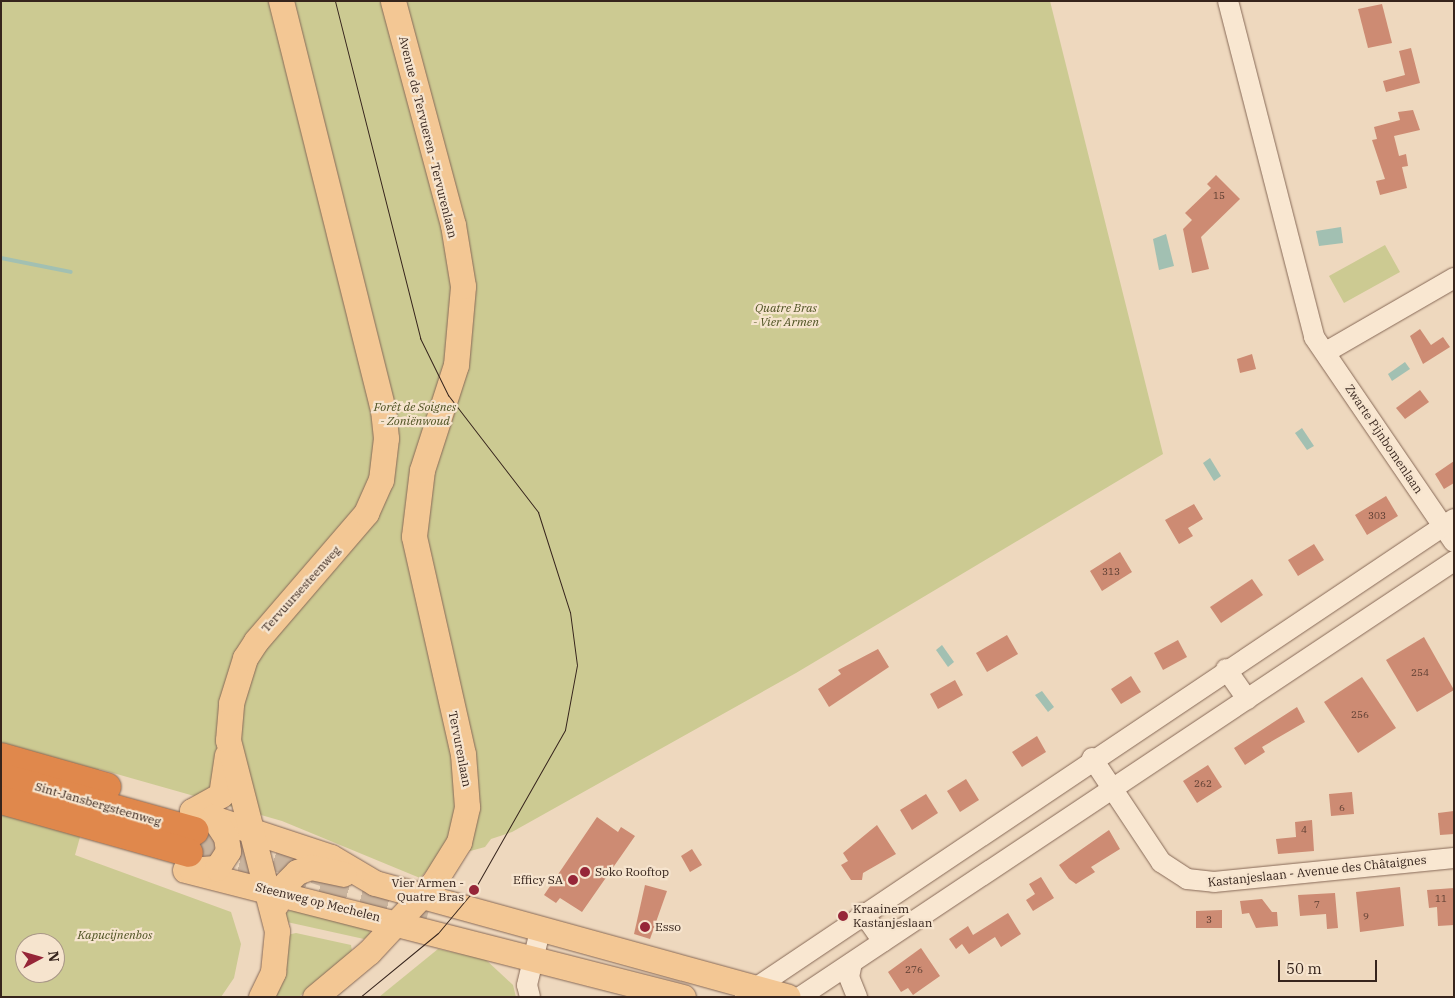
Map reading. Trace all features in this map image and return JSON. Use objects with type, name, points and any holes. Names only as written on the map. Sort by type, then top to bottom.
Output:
[{"type":"highway","points":[[1,757],[195,837]]},
{"type":"highway","name":"Sint-Jansbergsteenweg","points":[[1,777],[195,837]]},
{"type":"highway","name":"Sint-Jansbergsteenweg","points":[[1,800],[195,837]]},
{"type":"highway","points":[[1,819],[195,837]]},
{"type":"main road","name":"Tervuursesteenweg","points":[[273,889],[252,828],[228,740],[231,704],[245,658],[268,624],[354,530],[374,497],[385,458],[383,410],[280,1]]},
{"type":"main road","name":"Avenue de Tervueren - Tervurenlaan","points":[[394,1],[453,225],[463,286],[456,365],[422,470],[414,536]]},
{"type":"main road","name":"Tervurenlaan","points":[[315,997],[398,923],[450,860],[464,827],[469,787],[414,536]]},
{"type":"main road","points":[[195,837],[221,795],[228,740]]},
{"type":"main road","points":[[195,837],[252,828],[332,858],[375,883]]},
{"type":"main road","name":"Steenweg op Mechelen","points":[[195,837],[273,889],[682,997]]},
{"type":"main road","points":[[450,860],[461,909]]},
{"type":"main road","points":[[261,997],[273,972],[275,915],[273,889],[297,872],[311,868],[375,883],[747,992],[788,997]]},
{"type":"street","name":"Zwarte Pijnbomenlaan","points":[[1228,1],[1314,338],[1326,352],[1450,529]]},
{"type":"street","points":[[1326,352],[1454,278]]},
{"type":"street","points":[[747,992],[1092,758],[1226,670],[1450,529]]},
{"type":"street","points":[[800,997],[1114,790],[1454,561]]},
{"type":"street","points":[[1226,670],[1247,699]]},
{"type":"street","name":"Kastanjeslaan - Avenue des Châtaignes","points":[[1092,758],[1161,862],[1177,875],[1200,882],[1454,858]]},
{"type":"street","points":[[863,913],[883,942]]},
{"type":"street","points":[[530,997],[527,985],[540,931]]},
{"type":"street","points":[[852,963],[850,977],[856,997]]},
{"type":"green space","name":"Forêt de Soignes - Zoniënwoud","points":[[1,1],[1050,1],[1163,454],[796,673],[512,832],[491,839],[485,847],[437,860],[420,878],[282,821],[99,769],[75,855],[231,912],[241,944],[234,978],[221,997],[1,997]]},
{"type":"green space","points":[[1385,245],[1400,272],[1344,303],[1329,276]]},
{"type":"green space","points":[[293,910],[369,928],[370,934],[364,939],[287,922],[286,912]]},
{"type":"green space","points":[[296,933],[351,945],[352,951],[299,997],[273,997],[287,935]]},
{"type":"green space","points":[[438,949],[485,959],[513,985],[516,997],[379,997]]},
{"type":"shaded area","points":[[1341,227],[1343,243],[1319,246],[1316,231]]},
{"type":"shaded area","points":[[1166,234],[1174,266],[1159,270],[1153,239]]},
{"type":"shaded area","points":[[1405,362],[1410,369],[1392,381],[1388,374]]},
{"type":"shaded area","points":[[1302,428],[1314,446],[1307,450],[1295,433]]},
{"type":"shaded area","points":[[1210,458],[1221,476],[1214,481],[1203,463]]},
{"type":"shaded area","points":[[942,645],[954,662],[948,667],[936,650]]},
{"type":"shaded area","points":[[1042,691],[1054,707],[1048,712],[1035,695]]},
{"type":"building","points":[[1382,4],[1392,43],[1368,48],[1358,9]]},
{"type":"building","points":[[1411,48],[1420,83],[1386,92],[1383,81],[1405,75],[1399,51]]},
{"type":"building","points":[[1413,110],[1420,130],[1394,136],[1399,156],[1406,154],[1408,166],[1402,167],[1407,188],[1380,195],[1376,181],[1385,179],[1372,140],[1377,139],[1374,127],[1400,120],[1398,112]]},
{"type":"building","points":[[1216,175],[1240,199],[1201,237],[1209,269],[1192,273],[1183,229],[1192,220],[1185,213],[1211,188],[1207,184]]},
{"type":"building","points":[[1420,329],[1431,345],[1443,337],[1450,347],[1423,364],[1410,336]]},
{"type":"building","points":[[1252,354],[1256,369],[1240,373],[1237,359]]},
{"type":"building","points":[[1420,390],[1429,402],[1405,419],[1396,408]]},
{"type":"building","points":[[1454,461],[1454,483],[1444,489],[1435,474]]},
{"type":"building","points":[[1386,496],[1398,516],[1367,535],[1355,515]]},
{"type":"building","points":[[1194,504],[1203,519],[1188,528],[1193,536],[1179,544],[1165,520]]},
{"type":"building","points":[[1314,544],[1324,560],[1298,576],[1288,560]]},
{"type":"building","points":[[1120,552],[1132,572],[1102,591],[1090,571]]},
{"type":"building","points":[[1252,579],[1263,595],[1221,623],[1210,607]]},
{"type":"building","points":[[1007,635],[1018,654],[987,672],[976,653]]},
{"type":"building","points":[[1424,637],[1454,690],[1417,712],[1386,660]]},
{"type":"building","points":[[1178,640],[1187,657],[1163,670],[1154,653]]},
{"type":"building","points":[[878,649],[889,667],[829,707],[818,689],[841,674],[838,670]]},
{"type":"building","points":[[1131,676],[1141,692],[1121,704],[1111,689]]},
{"type":"building","points":[[1362,677],[1396,728],[1358,753],[1324,702]]},
{"type":"building","points":[[955,680],[963,695],[938,709],[930,694]]},
{"type":"building","points":[[1297,707],[1305,722],[1262,747],[1265,752],[1245,765],[1234,748]]},
{"type":"building","points":[[1037,736],[1046,752],[1022,767],[1012,752]]},
{"type":"building","points":[[1208,765],[1222,787],[1197,803],[1183,781]]},
{"type":"building","points":[[966,779],[979,800],[960,812],[947,791]]},
{"type":"building","points":[[1352,792],[1354,814],[1331,816],[1329,794]]},
{"type":"building","points":[[926,794],[938,813],[912,830],[900,810]]},
{"type":"building","points":[[1454,811],[1454,834],[1440,835],[1438,813]]},
{"type":"building","points":[[597,817],[618,832],[621,827],[635,836],[582,912],[560,898],[556,903],[544,895]]},
{"type":"building","points":[[1312,820],[1314,851],[1278,854],[1276,839],[1296,837],[1295,822]]},
{"type":"building","points":[[877,825],[896,854],[863,873],[862,880],[851,880],[841,865],[848,861],[843,853]]},
{"type":"building","points":[[1109,830],[1120,849],[1091,867],[1095,872],[1076,884],[1069,879],[1059,865]]},
{"type":"building","points":[[692,849],[702,865],[690,872],[681,856]]},
{"type":"building","points":[[1041,877],[1054,898],[1033,911],[1026,900],[1035,894],[1029,884]]},
{"type":"building","points":[[645,885],[667,891],[650,939],[634,934]]},
{"type":"building","points":[[1400,887],[1404,926],[1360,932],[1356,892]]},
{"type":"building","points":[[1454,888],[1454,925],[1438,926],[1437,907],[1429,908],[1427,890]]},
{"type":"building","points":[[1335,893],[1338,928],[1327,929],[1326,914],[1300,916],[1298,895]]},
{"type":"building","points":[[1262,899],[1272,912],[1277,912],[1278,926],[1256,928],[1249,913],[1242,914],[1240,901]]},
{"type":"building","points":[[1222,910],[1222,928],[1196,928],[1196,911]]},
{"type":"building","points":[[1008,913],[1021,934],[1001,947],[995,937],[969,954],[962,944],[956,949],[949,939],[968,926],[973,935]]},
{"type":"building","points":[[921,948],[940,976],[913,995],[908,988],[901,992],[888,972]]},
{"type":"waterway","points":[[1,258],[71,272]]},
{"type":"tunnel","points":[[195,831],[326,873]]},
{"type":"tunnel","points":[[198,856],[426,919]]},
{"type":"tram line","points":[[335,1],[420,338],[448,395],[538,512],[570,612],[577,665],[565,730],[474,890],[438,933],[360,997]]},
{"type":"place","name":"Soko Rooftop","points":[[585,872]]},
{"type":"place","name":"Efficy SA","points":[[573,880]]},
{"type":"place","name":"Vier Armen - Quatre Bras","points":[[474,890]]},
{"type":"place","name":"Kraainem Kastanjeslaan","points":[[843,916]]},
{"type":"place","name":"Esso","points":[[645,927]]},
{"type":"park label","name":"Quatre Bras - Vier Armen","points":[[786,315]]},
{"type":"park label","name":"Kapucijnenbos","points":[[115,935]]}]
